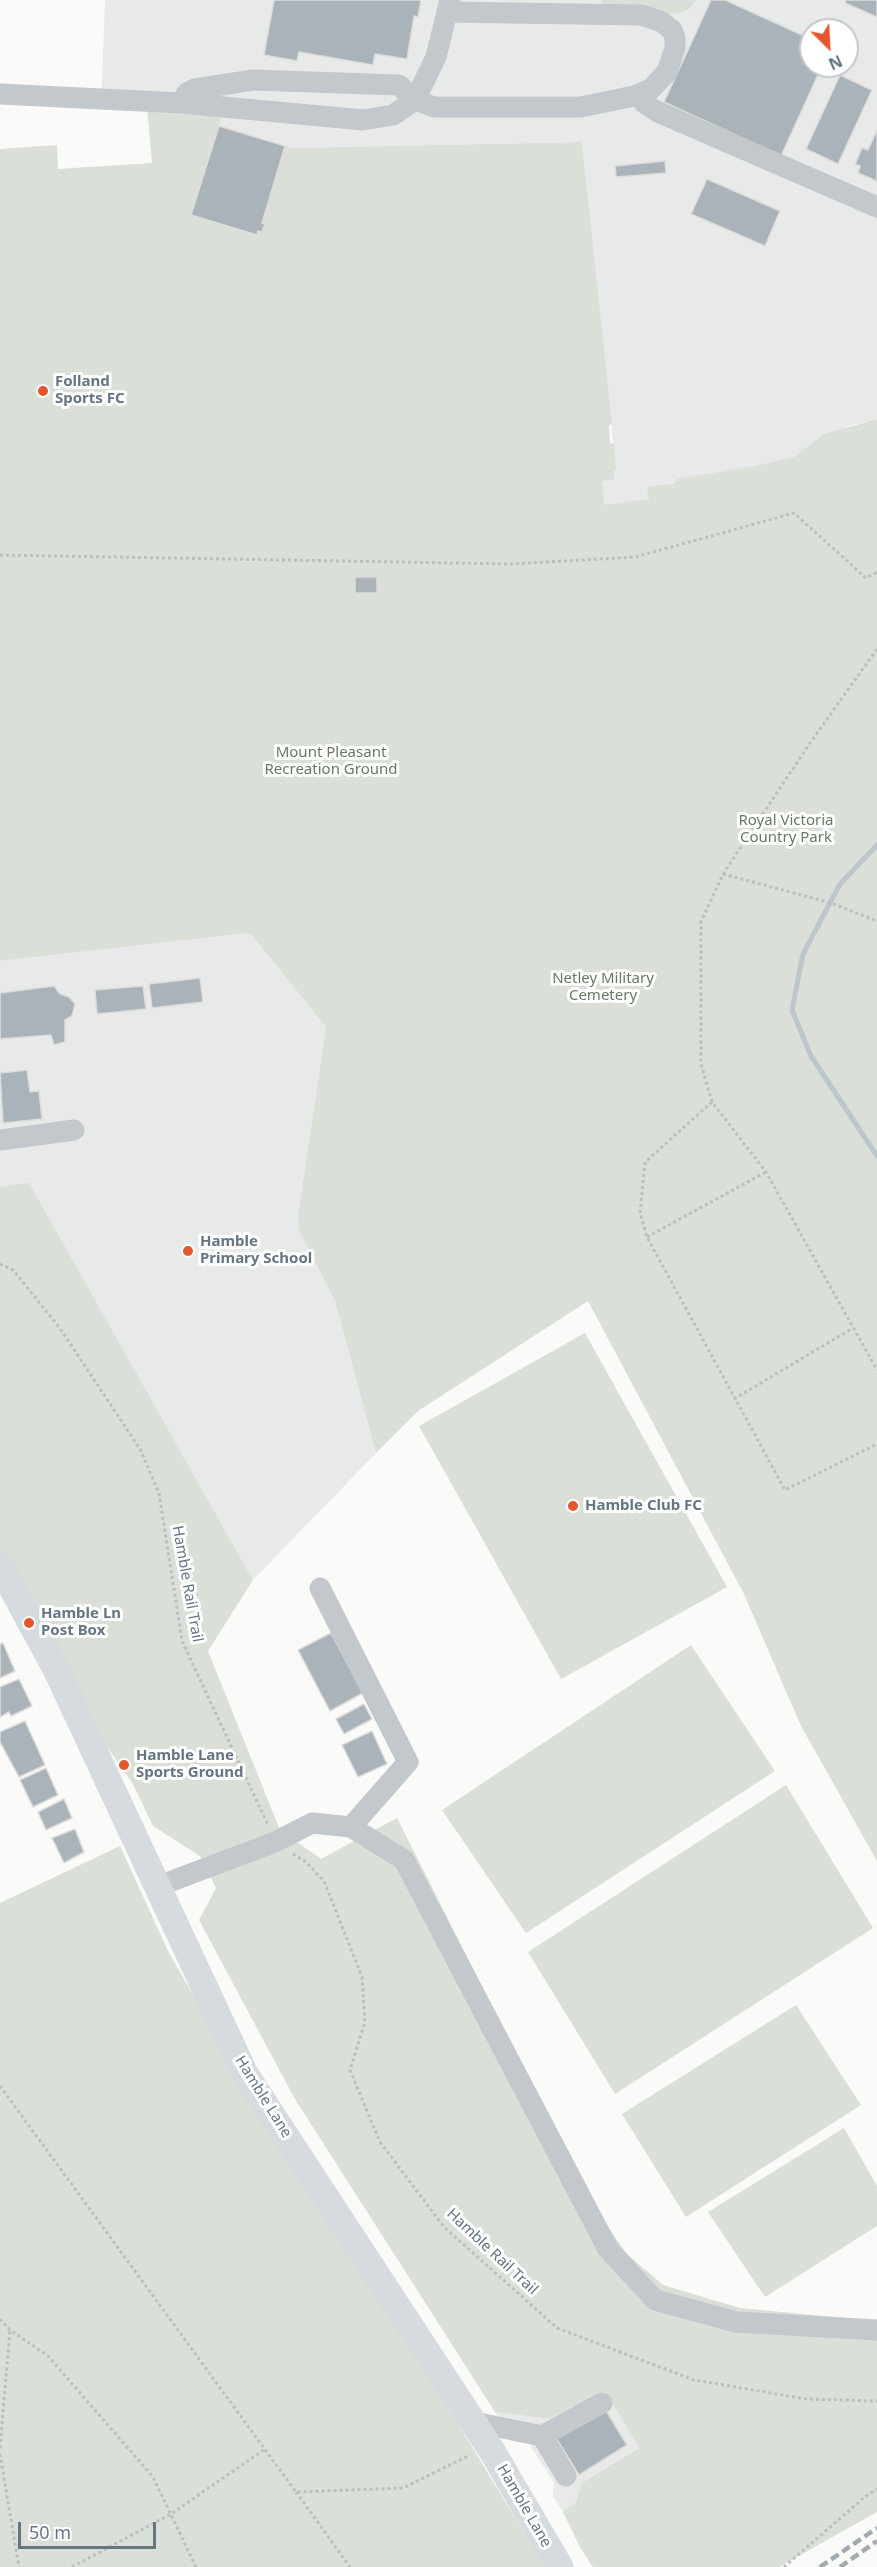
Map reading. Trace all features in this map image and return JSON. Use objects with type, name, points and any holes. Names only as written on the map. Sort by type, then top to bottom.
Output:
[{"type":"main road","name":"Hamble Lane","points":[[0,1566],[56,1669],[245,2074],[474,2422],[560,2567]]},
{"type":"street","points":[[0,94],[181,103],[363,120],[393,115],[415,100],[436,57],[448,6],[635,15],[655,19],[672,30],[675,38],[675,48],[663,78],[651,89],[639,95],[576,107],[434,107],[415,100],[399,85],[253,80],[195,89],[187,93],[181,103]]},
{"type":"street","points":[[639,95],[648,106],[658,112],[877,207]]},
{"type":"street","points":[[0,1140],[74,1130]]},
{"type":"street","points":[[320,1588],[408,1762],[351,1827]]},
{"type":"street","points":[[156,1887],[275,1842],[312,1823],[351,1827],[404,1860],[608,2249],[655,2300],[736,2322],[877,2330]]},
{"type":"street","points":[[474,2422],[542,2436],[602,2403]]},
{"type":"street","points":[[542,2436],[566,2476]]},
{"type":"path","points":[[0,555],[511,564],[635,557],[794,513],[866,578],[877,572]]},
{"type":"path","points":[[877,650],[810,743],[723,874],[701,922],[701,1064],[712,1102],[766,1172],[877,1370]]},
{"type":"path","points":[[723,874],[831,903],[877,921]]},
{"type":"path","points":[[712,1102],[645,1162],[640,1213],[647,1237],[785,1491],[877,1444]]},
{"type":"path","points":[[647,1237],[766,1172]]},
{"type":"path","name":"Hamble Rail Trail","points":[[0,1264],[13,1270],[59,1327],[140,1449],[159,1493],[182,1641],[275,1842],[306,1862],[324,1881],[362,1977],[365,2022],[350,2070],[381,2142],[444,2228],[556,2328],[694,2380],[806,2399],[877,2401]]},
{"type":"path","points":[[734,1399],[853,1328]]},
{"type":"path","points":[[0,2086],[350,2567]]},
{"type":"path","points":[[0,2319],[10,2330],[48,2356],[146,2468],[153,2477],[196,2567]]},
{"type":"path","points":[[0,2448],[10,2330]]},
{"type":"path","points":[[72,2567],[171,2514],[265,2449]]},
{"type":"path","points":[[0,2454],[19,2567]]},
{"type":"path","points":[[296,2492],[403,2488],[471,2455]]},
{"type":"path","points":[[784,2567],[877,2489]]},
{"type":"shaded area","points":[[105,0],[877,0],[877,419],[848,426],[797,460],[648,487],[649,499],[558,517],[616,470],[582,142],[292,148],[219,126],[221,117],[101,107]]},
{"type":"shaded area","name":"Hamble Primary School","points":[[250,933],[326,1027],[298,1215],[299,1231],[335,1301],[376,1453],[253,1580],[29,1184],[0,1187],[0,961]]},
{"type":"shaded area","points":[[605,2391],[639,2448],[583,2483],[576,2502],[563,2512],[553,2496],[554,2483],[528,2442],[511,2438],[495,2412],[549,2419]]},
{"type":"green space","points":[[600,0],[696,0],[689,9],[666,14],[604,5]]},
{"type":"green space","points":[[147,108],[221,117],[219,126],[292,148],[582,142],[612,424],[609,425],[610,443],[614,444],[616,470],[614,479],[602,481],[604,505],[649,499],[647,487],[674,483],[678,479],[794,457],[824,434],[877,419],[877,1861],[801,1726],[744,1594],[588,1301],[418,1411],[376,1453],[335,1301],[299,1231],[298,1215],[326,1027],[250,933],[0,961],[0,149],[57,145],[58,169],[152,163]]},
{"type":"green space","points":[[29,1183],[253,1580],[208,1651],[280,1830],[321,1859],[397,1818],[593,2206],[627,2254],[663,2285],[740,2308],[877,2321],[877,2512],[779,2567],[593,2567],[581,2549],[563,2512],[576,2502],[582,2483],[639,2448],[605,2391],[549,2419],[495,2412],[295,2099],[199,1920],[216,1888],[200,1856],[153,1826],[133,1784],[106,1745],[0,1566],[0,1187]]},
{"type":"green space","name":"Hamble Club FC","points":[[585,1333],[727,1587],[561,1679],[419,1426]]},
{"type":"green space","points":[[691,1645],[775,1771],[526,1933],[442,1810]]},
{"type":"green space","points":[[786,1785],[873,1928],[615,2094],[528,1952]]},
{"type":"green space","points":[[120,1846],[169,1953],[257,2105],[455,2419],[545,2567],[0,2567],[0,1903]]},
{"type":"green space","points":[[796,2005],[861,2105],[686,2217],[622,2114]]},
{"type":"green space","points":[[844,2128],[877,2186],[877,2226],[765,2297],[708,2212]]},
{"type":"building","points":[[274,0],[421,0],[418,17],[414,16],[407,59],[375,54],[373,65],[299,52],[297,61],[264,55]]},
{"type":"building","points":[[711,0],[725,0],[799,34],[799,78],[817,78],[781,156],[664,102]]},
{"type":"building","points":[[846,0],[877,0],[877,17],[845,3]]},
{"type":"building","points":[[839,78],[846,78],[872,90],[838,164],[806,149]]},
{"type":"building","points":[[219,126],[285,146],[262,223],[265,224],[262,232],[258,231],[257,235],[191,215]]},
{"type":"building","points":[[877,130],[877,181],[858,173],[860,166],[855,164],[862,148],[868,150]]},
{"type":"building","points":[[665,161],[666,173],[616,177],[615,166]]},
{"type":"building","points":[[707,179],[780,211],[765,246],[691,214]]},
{"type":"building","points":[[355,577],[377,577],[377,593],[355,593]]},
{"type":"building","points":[[200,978],[203,1002],[152,1008],[149,984]]},
{"type":"building","points":[[54,986],[60,994],[69,997],[75,1004],[72,1016],[65,1020],[65,1042],[54,1045],[51,1035],[0,1039],[0,993]]},
{"type":"building","points":[[143,986],[146,1009],[97,1014],[95,990]]},
{"type":"building","points":[[27,1070],[30,1092],[39,1091],[42,1119],[3,1123],[0,1073]]},
{"type":"building","points":[[331,1633],[363,1693],[330,1711],[298,1650]]},
{"type":"building","points":[[3,1643],[15,1671],[0,1678],[0,1644]]},
{"type":"building","points":[[19,1679],[32,1706],[11,1716],[9,1712],[0,1717],[0,1687]]},
{"type":"building","points":[[364,1704],[372,1719],[344,1734],[336,1719]]},
{"type":"building","points":[[25,1721],[45,1765],[19,1777],[0,1742],[0,1732]]},
{"type":"building","points":[[372,1731],[387,1764],[358,1777],[342,1745]]},
{"type":"building","points":[[46,1768],[58,1795],[33,1807],[20,1780]]},
{"type":"building","points":[[64,1799],[72,1818],[46,1830],[38,1812]]},
{"type":"building","points":[[75,1829],[84,1852],[64,1863],[52,1838]]},
{"type":"building","points":[[605,2409],[627,2445],[579,2475],[556,2438]]},
{"type":"waterway","points":[[877,845],[840,884],[803,954],[792,1010],[811,1056],[877,1156]]},
{"type":"railway","points":[[820,2567],[877,2528]]},
{"type":"railway","points":[[840,2567],[877,2541]]},
{"type":"place","name":"Folland Sports FC","points":[[43,391]]},
{"type":"place","name":"Hamble Primary School","points":[[188,1251]]},
{"type":"place","name":"Hamble Club FC","points":[[573,1506]]},
{"type":"place","name":"Hamble Ln Post Box","points":[[29,1623]]},
{"type":"place","name":"Hamble Lane Sports Ground","points":[[124,1765]]},
{"type":"park label","name":"Mount Pleasant Recreation Ground","points":[[331,762]]},
{"type":"park label","name":"Royal Victoria Country Park","points":[[786,830]]},
{"type":"park label","name":"Netley Military Cemetery","points":[[603,988]]}]
